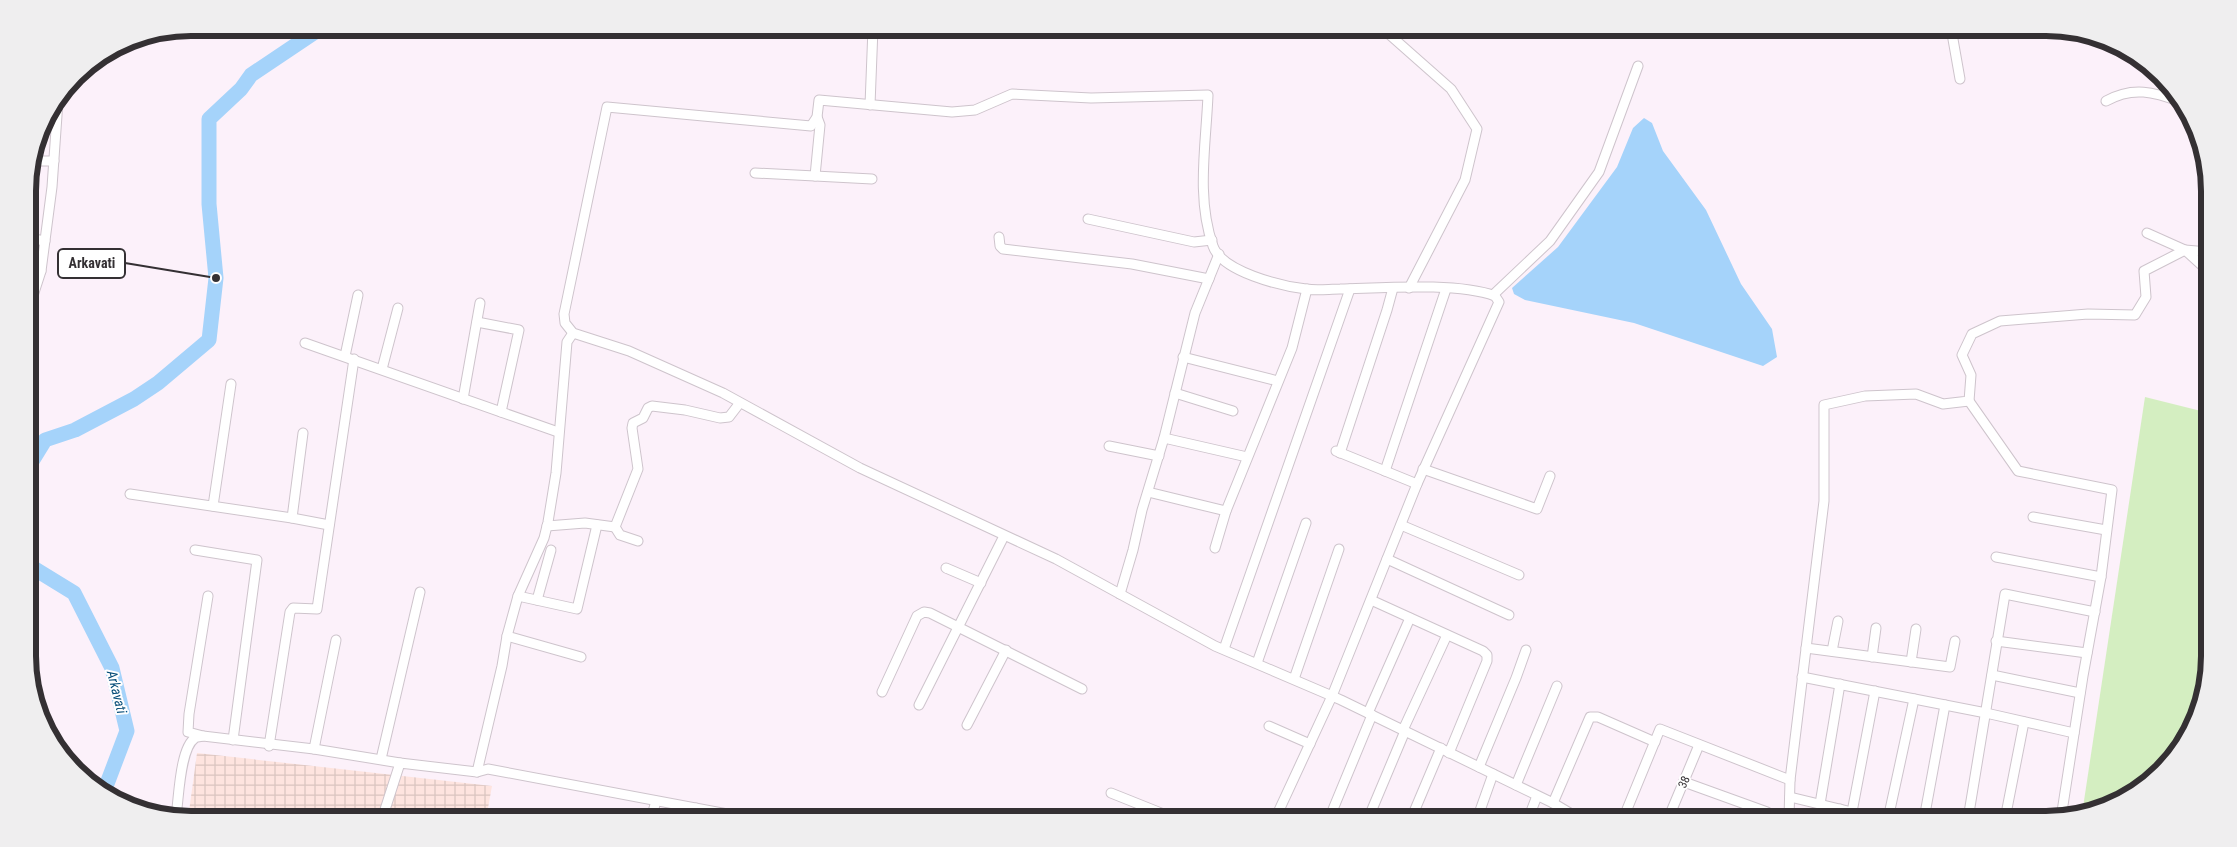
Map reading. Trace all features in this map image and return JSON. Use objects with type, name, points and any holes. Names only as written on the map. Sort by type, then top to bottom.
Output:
[{"type":"street","points":[[1391,36],[1451,89],[1477,130],[1465,180],[1409,288]]},
{"type":"street","points":[[1952,36],[1960,79]]},
{"type":"street","points":[[870,104],[873,37]]},
{"type":"street","points":[[1279,810],[1332,696],[1417,484],[1496,298],[1550,241],[1599,172],[1638,66]]},
{"type":"street","points":[[2106,101],[2121,93],[2139,92],[2170,98]]},
{"type":"street","points":[[1496,298],[1470,290],[1409,288],[1307,289],[1257,277],[1230,266],[1214,248],[1203,202],[1208,95],[1091,98],[1012,94],[976,110],[952,112],[819,100],[817,117],[811,126],[608,107],[564,314],[565,322],[573,333],[629,350],[723,393],[739,404],[860,468],[1056,559],[1224,649],[1404,730],[1565,810]]},
{"type":"street","points":[[37,283],[41,271],[45,241],[57,114]]},
{"type":"street","points":[[815,176],[820,125],[817,117]]},
{"type":"street","points":[[39,161],[54,161]]},
{"type":"street","points":[[755,173],[872,179]]},
{"type":"street","points":[[1088,219],[1194,242],[1212,240]]},
{"type":"street","points":[[2147,233],[2185,250],[2201,265]]},
{"type":"street","points":[[999,237],[1000,246],[1003,248],[1132,264],[1209,279]]},
{"type":"street","points":[[37,240],[45,241]]},
{"type":"street","points":[[2062,809],[2080,693],[2101,577],[2112,490],[2018,471],[1970,401],[1971,375],[1962,355],[1972,334],[2000,321],[2088,314],[2135,315],[2146,297],[2144,271],[2185,250],[2201,251]]},
{"type":"street","points":[[1120,594],[1164,438],[1195,313],[1219,254]]},
{"type":"street","points":[[37,270],[41,271]]},
{"type":"street","points":[[1393,288],[1338,452],[1417,484]]},
{"type":"street","points":[[1215,548],[1226,511],[1292,348],[1307,289]]},
{"type":"street","points":[[1224,649],[1350,289]]},
{"type":"street","points":[[1385,471],[1446,289]]},
{"type":"street","points":[[345,356],[358,295]]},
{"type":"street","points":[[463,399],[480,304]]},
{"type":"street","points":[[382,370],[398,308]]},
{"type":"street","points":[[477,322],[519,330],[500,412]]},
{"type":"street","points":[[477,772],[502,666],[507,636],[518,596],[544,538],[547,526],[556,473],[567,342],[573,333]]},
{"type":"street","points":[[305,343],[558,432]]},
{"type":"street","points":[[1183,357],[1278,381]]},
{"type":"street","points":[[270,746],[290,612],[293,608],[317,609],[354,359]]},
{"type":"street","points":[[213,506],[231,384]]},
{"type":"street","points":[[1175,393],[1233,411]]},
{"type":"street","points":[[1789,810],[1790,780],[1824,501],[1824,405],[1865,396],[1916,394],[1943,404],[1970,401]]},
{"type":"street","points":[[615,527],[638,470],[634,454],[633,423],[643,418],[648,408],[652,406],[686,410],[720,418],[729,417],[739,404]]},
{"type":"street","points":[[292,518],[303,433]]},
{"type":"street","points":[[1164,438],[1247,457]]},
{"type":"street","points":[[1109,446],[1159,456]]},
{"type":"street","points":[[1424,469],[1537,509],[1550,476]]},
{"type":"street","points":[[1148,492],[1226,511]]},
{"type":"street","points":[[130,494],[328,525]]},
{"type":"street","points":[[2033,517],[2106,530]]},
{"type":"street","points":[[547,526],[586,523],[615,527]]},
{"type":"street","points":[[1257,663],[1306,524]]},
{"type":"street","points":[[518,596],[577,609],[597,525]]},
{"type":"street","points":[[1401,525],[1519,575]]},
{"type":"street","points":[[615,527],[620,535],[638,541]]},
{"type":"street","points":[[919,705],[1004,536]]},
{"type":"street","points":[[1294,679],[1339,549]]},
{"type":"street","points":[[195,550],[257,560],[233,740]]},
{"type":"street","points":[[538,600],[551,550]]},
{"type":"street","points":[[1996,557],[2101,577]]},
{"type":"street","points":[[1387,559],[1508,615]]},
{"type":"street","points":[[946,568],[980,583]]},
{"type":"street","points":[[381,760],[420,592]]},
{"type":"street","points":[[1970,810],[2005,594],[2095,612]]},
{"type":"street","points":[[208,596],[188,732],[270,746],[314,749],[400,763],[477,772],[488,769],[710,811]]},
{"type":"street","points":[[1371,600],[1483,651],[1487,655],[1484,670],[1415,810]]},
{"type":"street","points":[[882,692],[917,616],[924,612],[930,613],[1082,688]]},
{"type":"street","points":[[1332,810],[1410,618]]},
{"type":"street","points":[[1832,652],[1838,621]]},
{"type":"street","points":[[1872,657],[1876,628]]},
{"type":"street","points":[[1911,662],[1916,629]]},
{"type":"street","points":[[1371,810],[1404,730],[1447,635]]},
{"type":"street","points":[[507,636],[580,657]]},
{"type":"street","points":[[314,749],[336,640]]},
{"type":"street","points":[[1806,648],[1950,667],[1954,641]]},
{"type":"street","points":[[1996,641],[2087,654]]},
{"type":"street","points":[[967,725],[1006,650]]},
{"type":"street","points":[[1479,767],[1526,650]]},
{"type":"street","points":[[1992,675],[2080,693]]},
{"type":"street","points":[[1802,677],[1986,713],[2074,733]]},
{"type":"street","points":[[1820,804],[1840,684]]},
{"type":"street","points":[[1516,785],[1557,686]]},
{"type":"street","points":[[1852,810],[1875,692]]},
{"type":"street","points":[[1890,810],[1914,699]]},
{"type":"street","points":[[1926,810],[1945,705]]},
{"type":"street","points":[[1553,803],[1590,717],[1598,717],[1656,742]]},
{"type":"street","points":[[2007,810],[2024,722]]},
{"type":"street","points":[[1268,726],[1310,744]]},
{"type":"street","points":[[1627,810],[1660,730],[1790,780]]},
{"type":"street","points":[[177,808],[188,747],[195,738],[203,736]]},
{"type":"street","name":"38","points":[[1672,810],[1699,745]]},
{"type":"street","points":[[385,811],[400,763]]},
{"type":"street","points":[[1480,810],[1493,774]]},
{"type":"street","points":[[1684,782],[1762,810]]},
{"type":"street","points":[[1111,793],[1155,810]]},
{"type":"street","points":[[1531,810],[1537,796]]},
{"type":"street","points":[[1790,797],[1844,810]]},
{"type":"street","points":[[653,811],[656,801]]},
{"type":"shaded area","points":[[197,753],[492,786],[487,811],[189,811]]},
{"type":"green space","points":[[2145,397],[2201,411],[2201,656],[2199,676],[2193,706],[2185,724],[2169,750],[2140,779],[2105,799],[2083,806]]},
{"type":"water","points":[[1644,118],[1652,123],[1663,151],[1706,210],[1741,284],[1772,329],[1777,357],[1763,366],[1634,323],[1525,300],[1514,294],[1512,288],[1558,247],[1617,167],[1633,128]]},
{"type":"waterway","name":"Arkavati","points":[[36,454],[45,440],[75,430],[134,399],[158,383],[209,340],[216,278],[209,204],[209,119],[241,89],[251,75],[308,37]]},
{"type":"waterway","name":"Arkavati","points":[[36,570],[74,593],[112,668],[127,731],[106,786]]},
{"type":"place","name":"Arkavati","points":[[216,278]]}]
